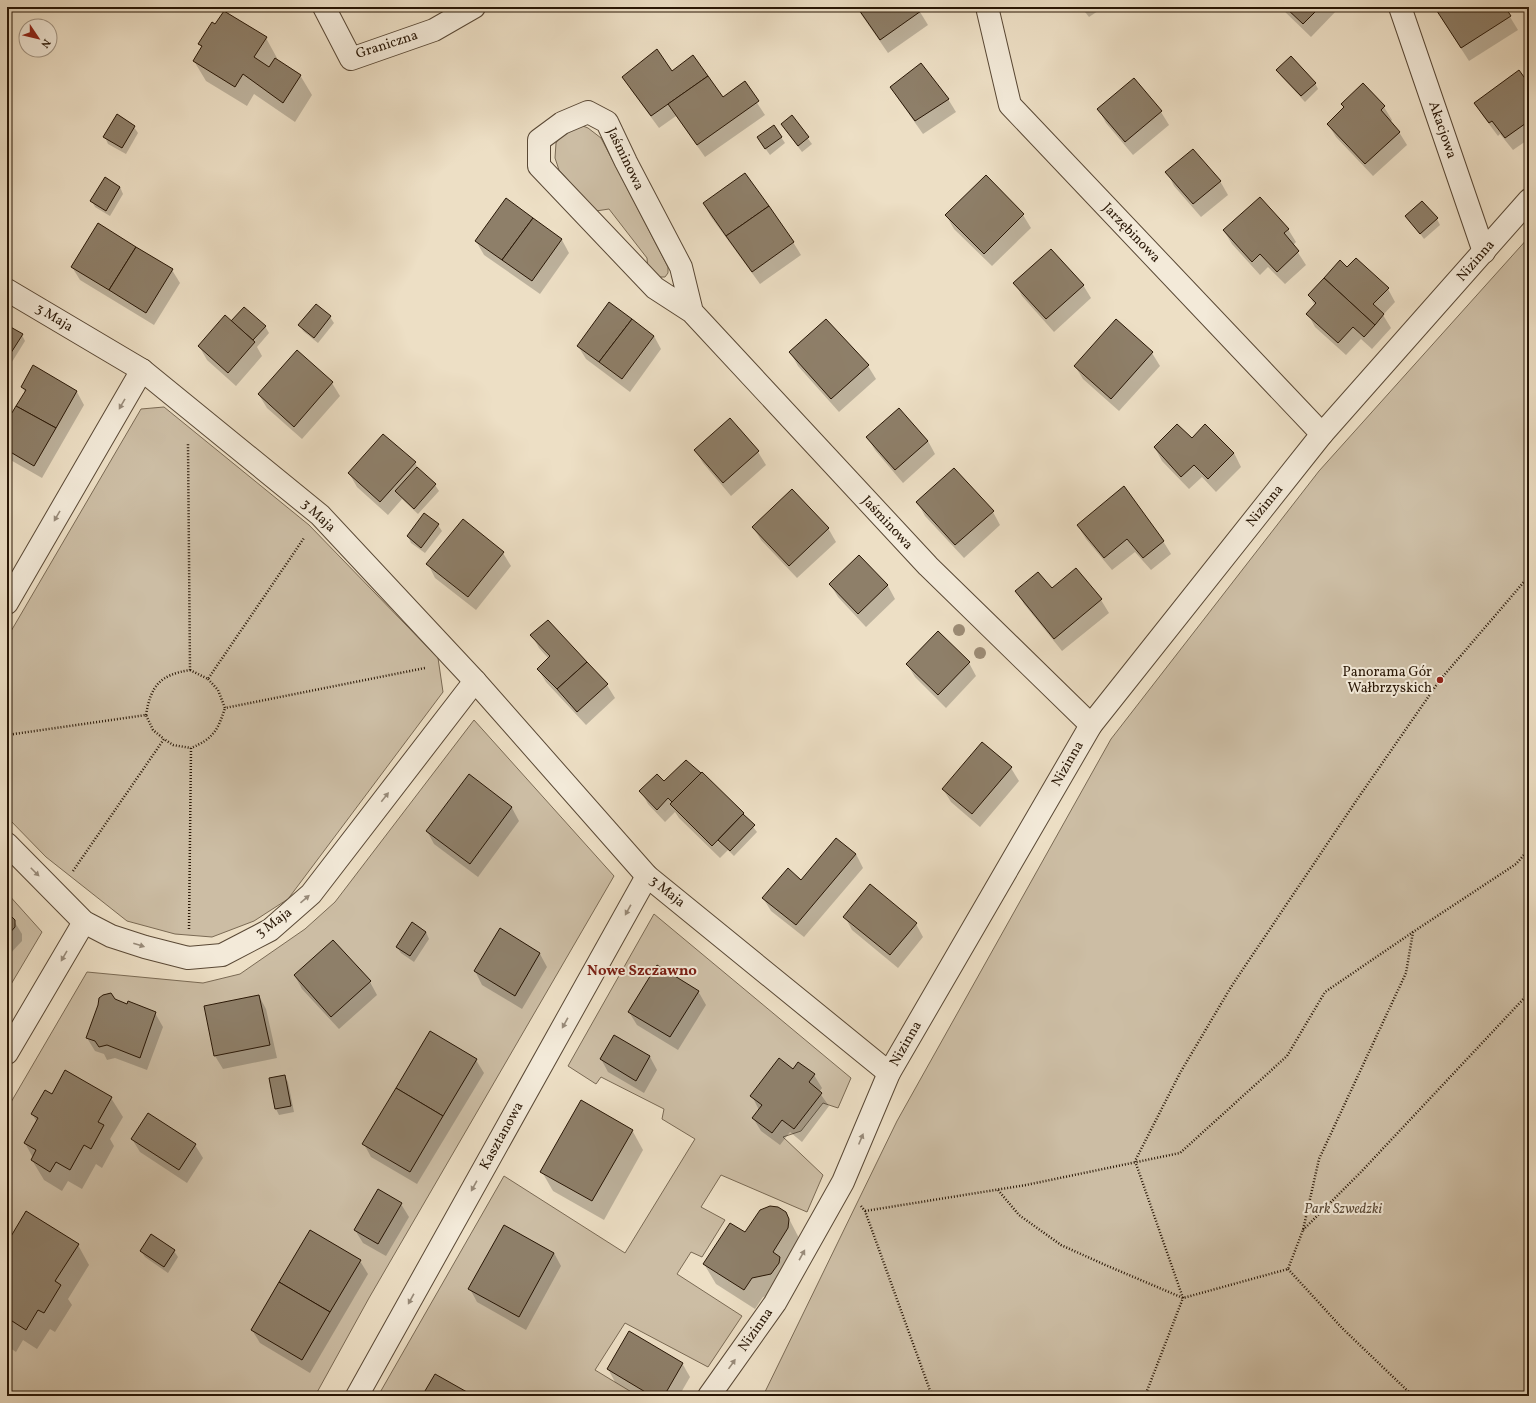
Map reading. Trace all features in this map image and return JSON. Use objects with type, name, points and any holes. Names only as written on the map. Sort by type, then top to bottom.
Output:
[{"type":"street","name":"Graniczna","points":[[324,7],[351,59],[434,30],[474,7]]},
{"type":"street","name":"Jarzębinowa","points":[[987,7],[1010,105],[1322,434]]},
{"type":"street","name":"Akacjowa","points":[[1400,7],[1484,252]]},
{"type":"street","name":"Jaśminowa","points":[[692,312],[681,267],[626,162],[607,122],[588,112],[562,123],[538,140],[539,166],[655,288],[692,312],[928,566],[1090,725]]},
{"type":"street","name":"Nizinna","points":[[709,1396],[775,1303],[843,1182],[889,1073],[1090,725],[1322,434],[1529,200]]},
{"type":"street","name":"3 Maja","points":[[7,290],[142,370],[320,515],[475,681],[647,876],[889,1073]]},
{"type":"street","points":[[7,603],[142,370]]},
{"type":"street","name":"3 Maja","points":[[7,844],[84,922],[111,936],[145,947],[188,958],[222,955],[270,930],[311,894],[475,681]]},
{"type":"street","name":"Kasztanowa","points":[[357,1396],[647,876]]},
{"type":"street","points":[[7,1053],[84,922]]},
{"type":"path","points":[[188,407],[190,670]]},
{"type":"path","points":[[208,679],[320,515]]},
{"type":"path","points":[[1145,1396],[1183,1298],[1136,1161],[1180,1073],[1231,987],[1249,960],[1356,801],[1440,680],[1529,576]]},
{"type":"path","points":[[225,708],[457,662]]},
{"type":"path","points":[[190,670],[208,679],[218,690],[225,708],[219,726],[205,742],[191,748],[173,745],[164,739],[153,730],[146,715],[148,700],[156,686],[165,677],[190,670]]},
{"type":"path","points":[[7,735],[146,715]]},
{"type":"path","points":[[57,894],[164,739]]},
{"type":"path","points":[[188,958],[191,748]]},
{"type":"path","points":[[932,1396],[865,1211],[1026,1185],[1180,1152],[1287,1056],[1325,992],[1516,864],[1529,849]]},
{"type":"path","points":[[1288,1269],[1302,1230],[1319,1159],[1406,973],[1413,932]]},
{"type":"path","points":[[1302,1230],[1360,1173],[1529,993]]},
{"type":"path","points":[[998,1190],[1019,1215],[1061,1245],[1183,1298],[1288,1269]]},
{"type":"path","points":[[1288,1269],[1342,1328],[1413,1396]]},
{"type":"green space","points":[[578,124],[588,128],[601,138],[668,267],[668,273],[665,277],[655,277],[648,271],[647,258],[609,209],[596,211],[559,170],[555,158],[556,143],[562,134]]},
{"type":"green space","name":"Park Szwedzki","points":[[1529,237],[1529,1396],[763,1396],[897,1121],[1111,739],[1319,471]]},
{"type":"green space","points":[[164,407],[309,525],[438,658],[443,692],[288,899],[254,921],[212,937],[175,934],[127,921],[46,857],[7,817],[7,638],[141,409]]},
{"type":"green space","points":[[474,720],[614,876],[369,1298],[315,1396],[7,1396],[7,1109],[87,972],[203,983],[240,974],[305,929],[335,902]]},
{"type":"green space","points":[[7,893],[42,932],[7,991]]},
{"type":"green space","points":[[654,914],[851,1078],[838,1108],[823,1103],[801,1131],[783,1137],[823,1175],[807,1212],[721,1175],[701,1207],[725,1220],[702,1257],[691,1252],[677,1274],[742,1316],[708,1367],[625,1323],[595,1370],[638,1396],[605,1396],[594,1391],[591,1396],[378,1396],[504,1176],[625,1253],[695,1139],[662,1119],[664,1109],[601,1077],[596,1084],[568,1066]]},
{"type":"building","points":[[857,7],[918,7],[921,11],[880,40]]},
{"type":"building","points":[[1285,7],[1320,7],[1303,24]]},
{"type":"building","points":[[1505,7],[1511,16],[1461,48],[1435,8]]},
{"type":"building","points":[[224,11],[267,37],[254,57],[269,67],[275,58],[301,75],[283,103],[243,74],[235,87],[193,61],[202,46],[198,44],[212,22],[215,24]]},
{"type":"building","points":[[657,49],[672,71],[693,55],[708,76],[651,116],[622,77]]},
{"type":"building","points":[[1291,56],[1316,83],[1301,96],[1276,70]]},
{"type":"building","points":[[921,63],[949,99],[915,121],[890,87]]},
{"type":"building","points":[[1519,70],[1529,84],[1529,121],[1505,138],[1492,121],[1489,123],[1474,103]]},
{"type":"building","points":[[708,76],[723,97],[745,81],[759,101],[697,145],[668,104]]},
{"type":"building","points":[[1134,78],[1162,111],[1125,142],[1097,109]]},
{"type":"building","points":[[1363,83],[1385,106],[1381,110],[1400,132],[1365,164],[1327,124],[1344,107],[1341,104]]},
{"type":"building","points":[[117,114],[135,126],[122,148],[103,137]]},
{"type":"building","points":[[792,115],[809,137],[798,146],[781,124]]},
{"type":"building","points":[[774,125],[782,137],[765,149],[757,137]]},
{"type":"building","points":[[1193,149],[1221,181],[1193,204],[1165,172]]},
{"type":"building","points":[[745,173],[769,206],[726,236],[703,203]]},
{"type":"building","points":[[986,175],[1024,214],[984,254],[945,215]]},
{"type":"building","points":[[105,177],[120,187],[106,211],[90,201]]},
{"type":"building","points":[[1260,197],[1289,229],[1284,233],[1299,251],[1277,272],[1260,254],[1252,262],[1223,230]]},
{"type":"building","points":[[506,198],[533,218],[502,260],[475,241]]},
{"type":"building","points":[[1422,201],[1438,218],[1420,234],[1405,216]]},
{"type":"building","points":[[769,206],[794,242],[752,272],[726,236]]},
{"type":"building","points":[[533,218],[562,239],[532,281],[502,260]]},
{"type":"building","points":[[98,223],[136,247],[109,290],[71,267]]},
{"type":"building","points":[[136,247],[173,269],[146,313],[109,290]]},
{"type":"building","points":[[1051,249],[1084,285],[1046,319],[1013,283]]},
{"type":"building","points":[[1356,258],[1389,288],[1373,304],[1384,314],[1375,325],[1324,278],[1340,260],[1347,267]]},
{"type":"building","points":[[1324,278],[1375,325],[1364,337],[1353,327],[1338,343],[1306,314],[1316,303],[1308,295]]},
{"type":"building","points":[[609,302],[632,319],[599,362],[577,346]]},
{"type":"building","points":[[316,304],[331,316],[314,338],[298,325]]},
{"type":"building","points":[[244,307],[266,326],[253,340],[231,321]]},
{"type":"building","points":[[225,315],[255,342],[228,373],[198,346]]},
{"type":"building","points":[[632,319],[654,336],[622,379],[599,362]]},
{"type":"building","points":[[826,319],[869,365],[831,399],[789,352]]},
{"type":"building","points":[[1116,319],[1153,352],[1111,399],[1074,366]]},
{"type":"building","points":[[7,325],[23,334],[7,359]]},
{"type":"building","points":[[297,350],[333,382],[294,427],[258,394]]},
{"type":"building","points":[[33,365],[77,391],[56,428],[16,406],[26,390],[21,387]]},
{"type":"building","points":[[16,406],[56,428],[34,466],[7,450],[7,421]]},
{"type":"building","points":[[899,408],[928,441],[895,470],[866,437]]},
{"type":"building","points":[[730,418],[759,451],[723,483],[694,450]]},
{"type":"building","points":[[1177,424],[1192,438],[1205,424],[1234,453],[1208,479],[1194,465],[1181,477],[1154,447]]},
{"type":"building","points":[[383,434],[416,462],[380,502],[348,473]]},
{"type":"building","points":[[417,467],[436,484],[414,509],[395,491]]},
{"type":"building","points":[[954,468],[994,511],[955,545],[916,502]]},
{"type":"building","points":[[1124,486],[1164,541],[1143,558],[1127,539],[1104,558],[1077,525]]},
{"type":"building","points":[[792,489],[829,528],[789,566],[752,527]]},
{"type":"building","points":[[424,513],[439,524],[421,548],[407,536]]},
{"type":"building","points":[[463,519],[504,552],[468,597],[426,564]]},
{"type":"building","points":[[859,555],[888,585],[858,614],[829,584]]},
{"type":"building","points":[[1076,568],[1102,599],[1054,639],[1015,591],[1038,572],[1052,588]]},
{"type":"building","points":[[548,620],[587,662],[557,689],[537,669],[550,656],[530,635]]},
{"type":"building","points":[[938,631],[970,662],[938,695],[906,664]]},
{"type":"building","points":[[587,662],[608,684],[577,712],[557,689]]},
{"type":"building","points":[[982,742],[1012,767],[972,814],[942,789]]},
{"type":"building","points":[[686,760],[701,773],[672,802],[668,798],[657,810],[639,791],[657,774],[664,781]]},
{"type":"building","points":[[702,772],[744,813],[712,846],[670,804]]},
{"type":"building","points":[[469,774],[512,807],[470,864],[426,831]]},
{"type":"building","points":[[743,814],[755,825],[730,851],[718,840]]},
{"type":"building","points":[[836,838],[856,854],[796,925],[762,898],[788,868],[801,880]]},
{"type":"building","points":[[870,884],[917,923],[890,955],[843,917]]},
{"type":"building","points":[[7,912],[15,920],[15,927],[7,936]]},
{"type":"building","points":[[412,922],[426,932],[410,956],[396,947]]},
{"type":"building","points":[[500,928],[540,953],[515,996],[474,971]]},
{"type":"building","points":[[333,940],[371,981],[331,1017],[294,975]]},
{"type":"building","points":[[657,965],[699,991],[670,1037],[628,1012]]},
{"type":"building","points":[[111,993],[115,999],[127,1004],[128,1001],[156,1012],[140,1058],[107,1045],[99,1047],[95,1041],[86,1038],[98,1005],[99,998],[103,995]]},
{"type":"building","points":[[259,995],[270,1045],[214,1056],[204,1006]]},
{"type":"building","points":[[430,1031],[477,1059],[443,1116],[396,1088]]},
{"type":"building","points":[[614,1035],[650,1056],[636,1081],[600,1059]]},
{"type":"building","points":[[779,1058],[793,1069],[798,1062],[815,1074],[809,1082],[822,1093],[794,1129],[782,1120],[772,1133],[752,1118],[762,1105],[750,1096]]},
{"type":"building","points":[[65,1070],[112,1097],[98,1122],[104,1125],[91,1149],[84,1145],[70,1170],[56,1162],[50,1172],[31,1160],[36,1150],[24,1143],[38,1118],[31,1114],[45,1090],[52,1094]]},
{"type":"building","points":[[285,1075],[291,1106],[275,1109],[269,1078]]},
{"type":"building","points":[[396,1088],[443,1116],[410,1172],[362,1144]]},
{"type":"building","points":[[581,1100],[633,1130],[592,1201],[540,1172]]},
{"type":"building","points":[[148,1113],[196,1144],[179,1170],[131,1139]]},
{"type":"building","points":[[378,1189],[402,1203],[378,1244],[354,1230]]},
{"type":"building","points":[[770,1206],[778,1207],[786,1212],[789,1219],[788,1228],[773,1252],[780,1257],[779,1263],[771,1274],[752,1278],[744,1290],[703,1264],[730,1223],[745,1232],[760,1210]]},
{"type":"building","points":[[26,1211],[79,1244],[55,1281],[61,1285],[44,1313],[38,1310],[26,1330],[12,1321],[7,1329],[7,1243]]},
{"type":"building","points":[[504,1225],[554,1253],[519,1317],[468,1289]]},
{"type":"building","points":[[310,1230],[361,1260],[330,1312],[279,1282]]},
{"type":"building","points":[[151,1234],[175,1250],[164,1267],[140,1251]]},
{"type":"building","points":[[279,1282],[330,1312],[302,1360],[251,1330]]},
{"type":"building","points":[[629,1331],[683,1363],[664,1396],[652,1396],[607,1369]]},
{"type":"building","points":[[435,1374],[474,1396],[422,1396]]},
{"type":"place","name":"Panorama Gór Wałbrzyskich","points":[[1440,680]]},
{"type":"district","name":"Nowe Szczawno","points":[[642,971]]}]
